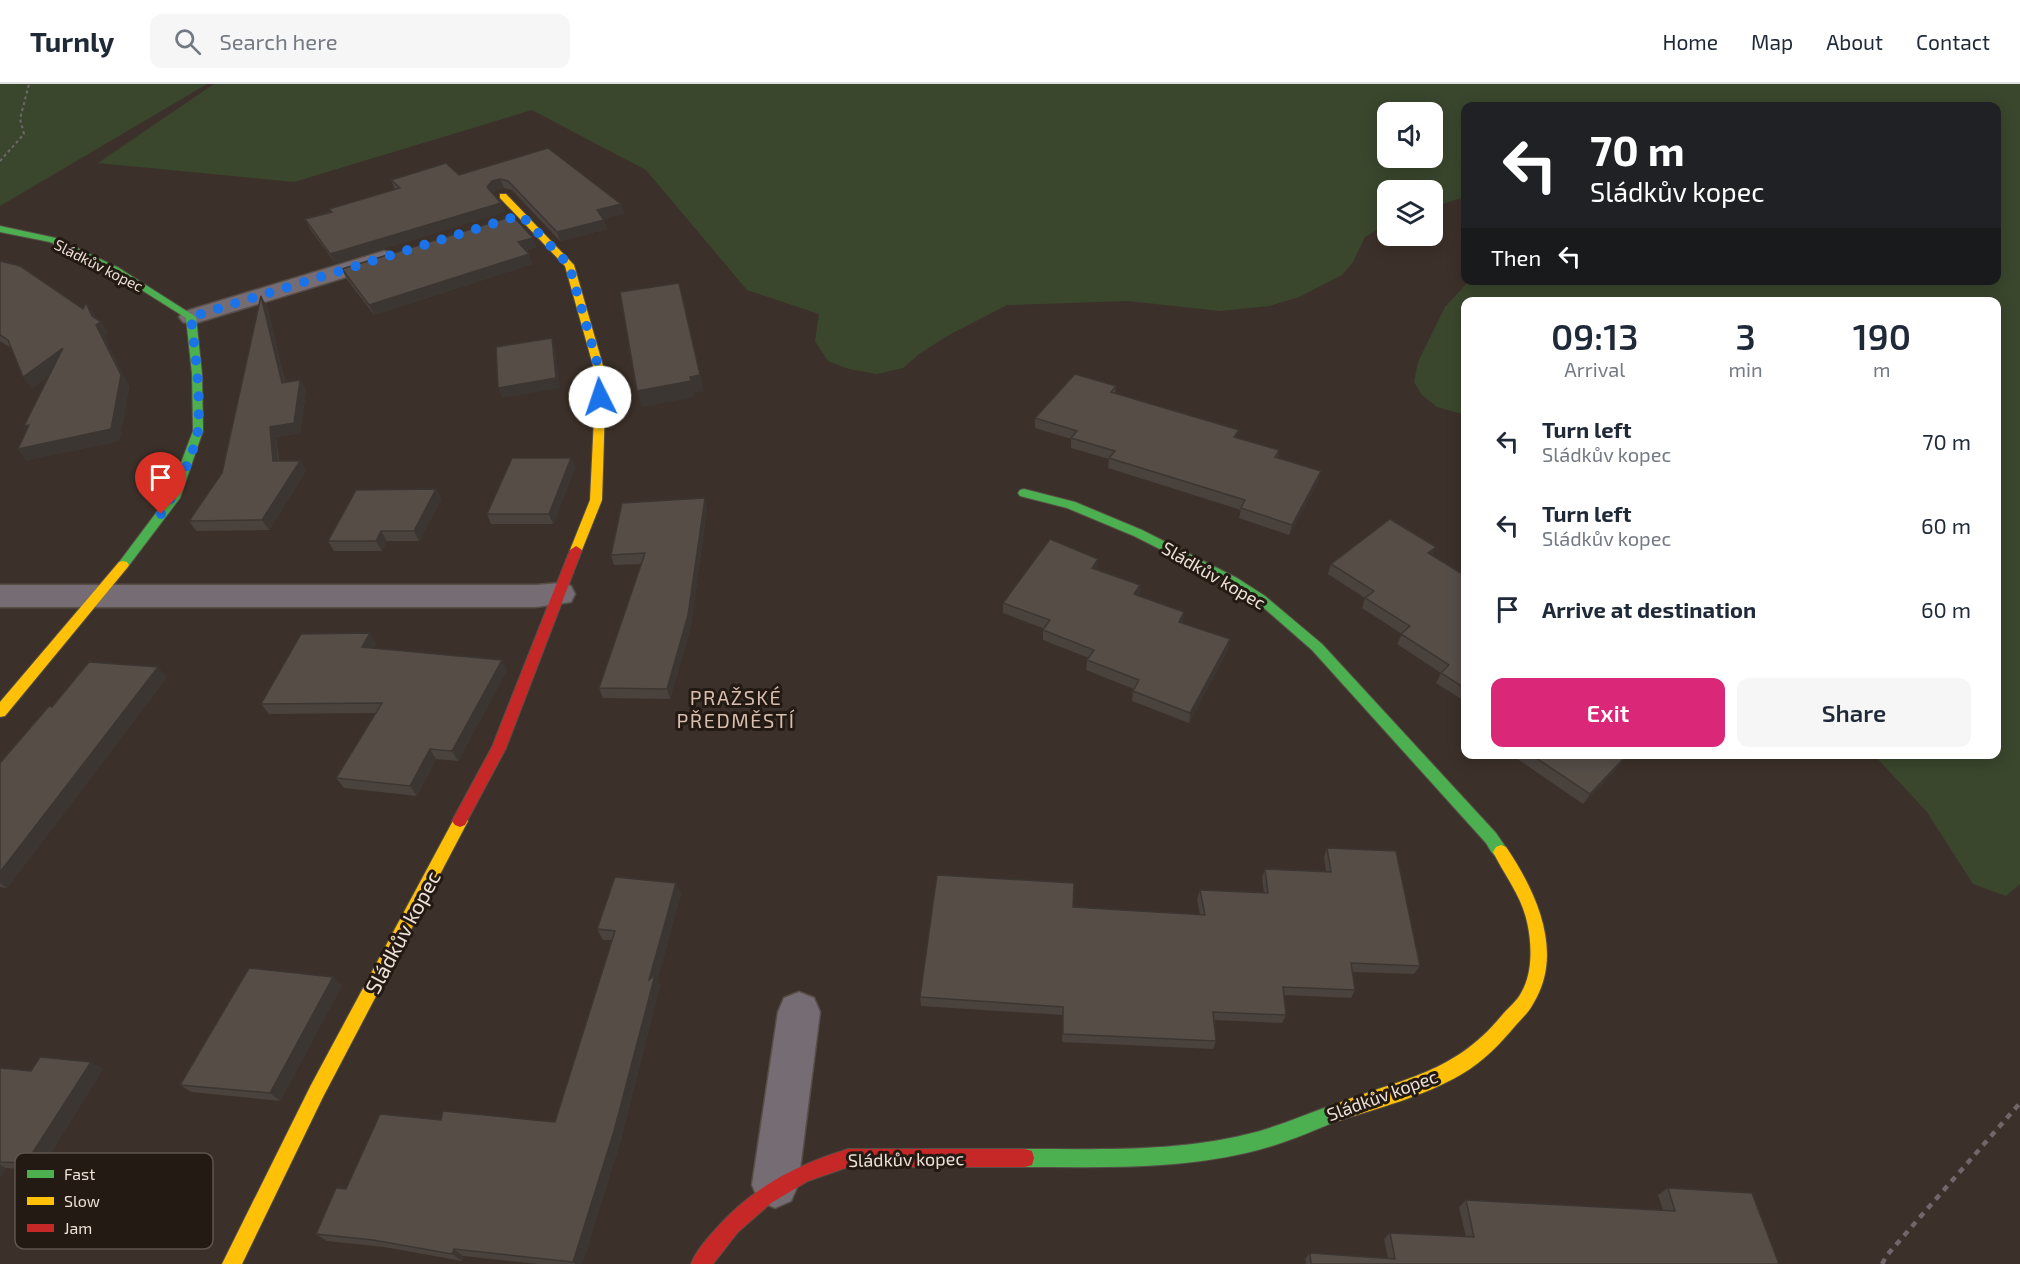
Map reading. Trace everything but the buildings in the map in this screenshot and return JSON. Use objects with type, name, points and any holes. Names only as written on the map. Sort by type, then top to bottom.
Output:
[{"type":"street","name":"Sládkův kopec","points":[[232,1264],[317,1091],[499,748],[596,500],[601,376],[569,265],[503,196]]},
{"type":"street","points":[[499,222],[521,215]]},
{"type":"street","name":"Sládkův kopec","points":[[0,229],[53,240],[116,270],[191,317]]},
{"type":"street","points":[[0,712],[100,594],[174,498],[198,431],[197,374],[191,317],[400,253]]},
{"type":"street","name":"Sládkův kopec","points":[[701,1264],[716,1239],[746,1208],[776,1185],[800,1173],[848,1158],[1143,1158],[1237,1146],[1411,1088],[1440,1075],[1471,1058],[1502,1030],[1528,996],[1538,969],[1539,936],[1530,904],[1512,867],[1491,838],[1317,647],[1261,599],[1178,552],[1071,505],[1024,493]]},
{"type":"street","points":[[0,596],[100,594],[536,596],[560,594]]},
{"type":"street","points":[[776,1185],[799,1012]]},
{"type":"path","points":[[0,161],[24,134],[20,119],[29,84]]},
{"type":"path","points":[[1882,1264],[1887,1255],[2020,1103]]},
{"type":"green space","points":[[0,84],[207,84],[0,206]]},
{"type":"green space","points":[[214,84],[2020,84],[2020,884],[2006,896],[1973,884],[1927,812],[1878,759],[2001,759],[2001,297],[1461,297],[1461,414],[1437,407],[1422,395],[1414,382],[1418,362],[1445,307],[1465,285],[2001,285],[2001,102],[1461,102],[1461,198],[1443,204],[1443,180],[1377,180],[1377,230],[1365,237],[1353,262],[1342,275],[1299,297],[1269,306],[1220,311],[1128,301],[1007,305],[947,336],[919,354],[903,368],[877,374],[849,369],[828,361],[815,341],[819,314],[747,290],[646,170],[532,110],[294,182],[98,163]]},
{"type":"traffic: fast","points":[[0,229],[53,240],[116,270],[191,317],[197,374],[198,431],[174,498],[123,565]]},
{"type":"traffic: fast","points":[[1024,493],[1071,505],[1138,533],[1233,581],[1261,599],[1317,647],[1491,838],[1501,852]]},
{"type":"traffic: fast","points":[[1025,1158],[1131,1157],[1209,1151],[1260,1140],[1335,1113]]},
{"type":"traffic: slow","points":[[503,196],[569,265],[601,376],[596,500],[576,550]]},
{"type":"traffic: slow","points":[[0,712],[123,565]]},
{"type":"traffic: slow","points":[[232,1264],[317,1091],[460,821]]},
{"type":"traffic: slow","points":[[1335,1113],[1422,1084],[1456,1068],[1492,1040],[1530,994],[1539,957],[1535,920],[1521,885],[1501,852]]},
{"type":"traffic: jam","points":[[460,821],[499,748],[576,550]]},
{"type":"traffic: jam","points":[[701,1264],[731,1226],[764,1196],[802,1174],[848,1158],[1025,1158]]},
{"type":"district","name":"PRAŽSKÉ PŘEDMĚSTÍ","points":[[736,708]]},
{"type":"route","points":[[161,514],[174,498],[198,431],[197,374],[191,317],[521,215],[569,265],[601,376],[600,397]]}]
